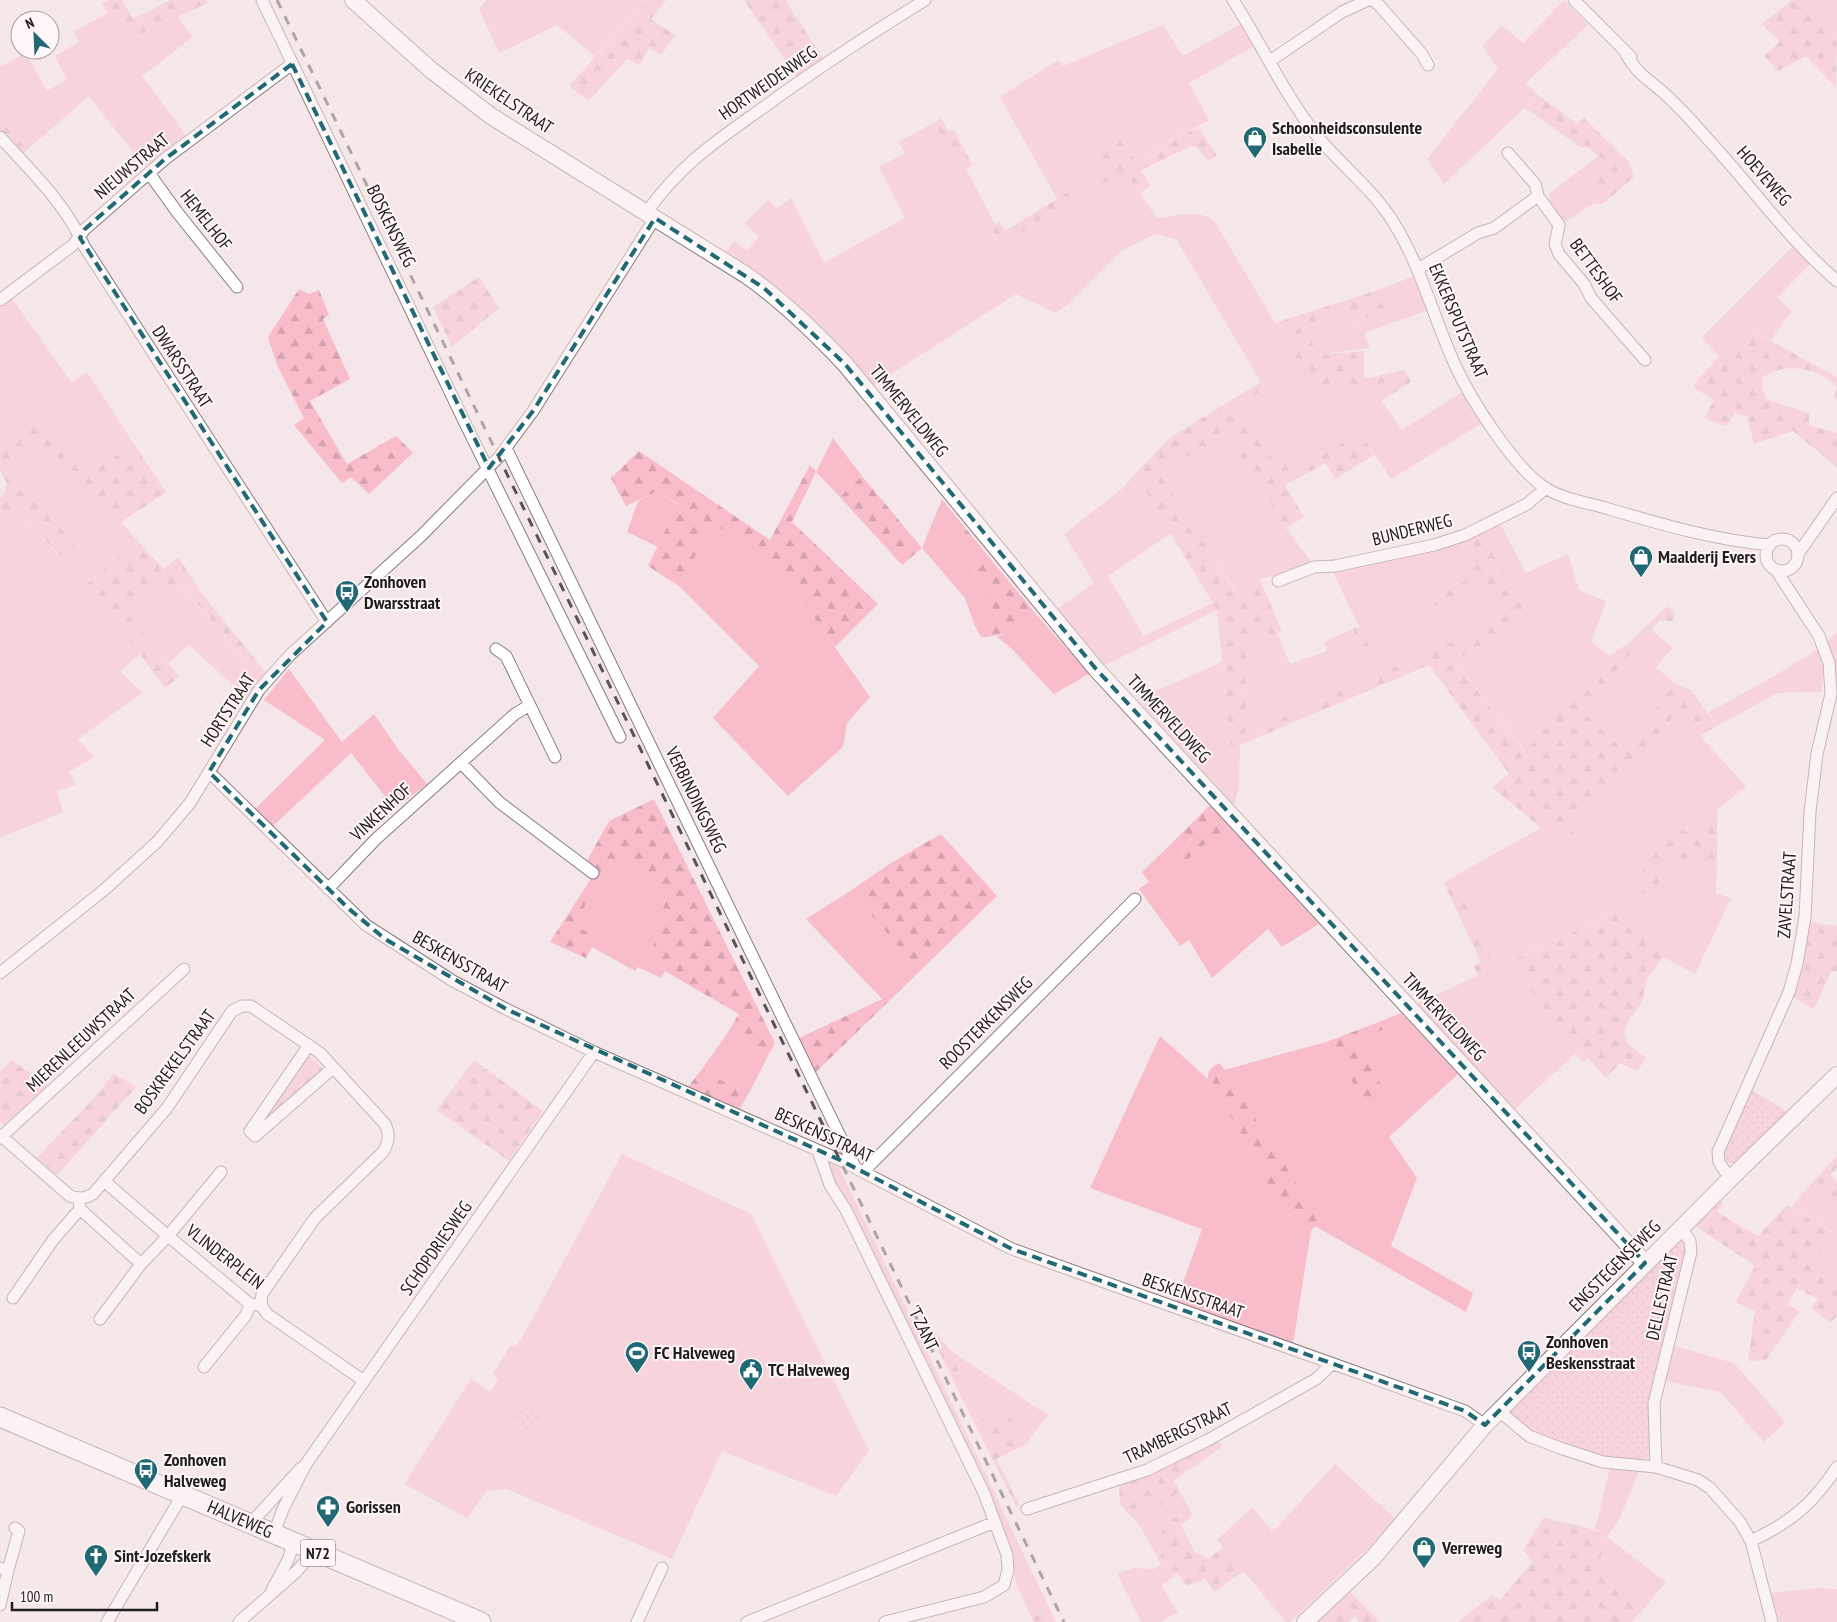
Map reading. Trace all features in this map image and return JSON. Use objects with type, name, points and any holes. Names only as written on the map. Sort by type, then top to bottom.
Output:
[{"type":"main road","name":"HALVEWEG","points":[[0,1417],[481,1622]]},
{"type":"street","name":"BOSKENSWEG","points":[[262,0],[485,472]]},
{"type":"street","name":"KRIEKELSTRAAT","points":[[353,0],[431,70],[484,110],[651,216]]},
{"type":"street","name":"HORTWEIDENWEG","points":[[503,453],[533,411],[672,178],[700,153],[799,81],[925,0]]},
{"type":"street","name":"EKKERSPUTSTRAAT","points":[[1233,0],[1288,94],[1318,136],[1380,203],[1398,230],[1418,269],[1446,344],[1466,387],[1519,463],[1546,488],[1628,514],[1735,542],[1770,545]]},
{"type":"street","points":[[1270,61],[1342,12],[1368,0]]},
{"type":"street","points":[[1372,0],[1410,40],[1428,65]]},
{"type":"street","name":"HOEVEWEG","points":[[1574,0],[1626,54],[1633,67],[1649,83],[1664,93],[1705,135],[1809,255],[1837,281]]},
{"type":"street","name":"NIEUWSTRAAT","points":[[0,300],[80,238],[86,229],[149,173],[246,97],[292,64]]},
{"type":"street","name":"DWARSSTRAAT","points":[[0,137],[48,191],[80,238],[327,622]]},
{"type":"street","name":"BETTESHOF","points":[[1508,153],[1535,184],[1538,196],[1559,225],[1555,244],[1558,254],[1584,284],[1591,298],[1645,360]]},
{"type":"street","name":"HEMELHOF","points":[[149,173],[177,212],[237,287]]},
{"type":"street","points":[[1418,269],[1478,233],[1494,228],[1538,196]]},
{"type":"street","name":"TIMMERVELDWEG","points":[[651,216],[764,288],[817,334],[845,364],[1096,669],[1645,1263]]},
{"type":"street","name":"HORTSTRAAT","points":[[0,973],[138,862],[185,810],[259,690],[290,655],[421,536],[503,453]]},
{"type":"street","name":"VERBINDINGSWEG","points":[[503,453],[859,1170]]},
{"type":"street","points":[[485,472],[551,607]]},
{"type":"street","points":[[485,472],[620,737]]},
{"type":"street","name":"BUNDERWEG","points":[[1278,581],[1314,567],[1335,566],[1416,549],[1465,535],[1519,508],[1538,496],[1546,488]]},
{"type":"street","name":"ZAVELSTRAAT","points":[[1798,605],[1792,588],[1792,568],[1798,554],[1837,498]]},
{"type":"street","name":"ZAVELSTRAAT","points":[[1770,545],[1778,540],[1788,541],[1821,520]]},
{"type":"street","points":[[1788,541],[1796,548],[1798,554]]},
{"type":"street","name":"EKKERSPUTSTRAAT","points":[[1735,542],[1758,554],[1772,567]]},
{"type":"street","points":[[1770,545],[1766,554],[1772,567],[1783,571],[1792,568]]},
{"type":"street","name":"ZAVELSTRAAT","points":[[1730,1178],[1719,1162],[1718,1152],[1789,992],[1802,940],[1810,812],[1817,754],[1834,694],[1826,650],[1819,636],[1772,567]]},
{"type":"street","points":[[496,649],[506,656],[555,757]]},
{"type":"street","name":"VINKENHOF","points":[[328,889],[376,839],[515,714],[530,705]]},
{"type":"street","points":[[461,763],[499,802],[593,873]]},
{"type":"street","name":"BESKENSSTRAAT","points":[[209,772],[366,925],[453,980],[506,1010],[594,1052],[859,1170],[1012,1249],[1465,1411],[1485,1425]]},
{"type":"street","name":"ROOSTERKENSWEG","points":[[859,1170],[1135,899]]},
{"type":"street","name":"MIERENLEEUWSTRAAT","points":[[1,1137],[184,969]]},
{"type":"street","name":"BOSKREKELSTRAAT","points":[[13,1298],[79,1204],[93,1194],[167,1108],[232,1011],[242,1006],[251,1006],[309,1045],[385,1124],[389,1133],[389,1142],[383,1152],[315,1218],[256,1304]]},
{"type":"street","points":[[309,1045],[250,1132],[254,1136],[333,1068]]},
{"type":"street","name":"SCHOPDRIESWEG","points":[[274,1534],[283,1509],[306,1464],[594,1052]]},
{"type":"street","name":"ENGSTEGENSEWEG","points":[[1305,1622],[1373,1558],[1485,1425],[1730,1178],[1837,1074]]},
{"type":"street","points":[[1,1137],[79,1204],[141,1264]]},
{"type":"street","name":"'T ZANT","points":[[818,1151],[827,1178],[855,1227],[984,1493],[1008,1555],[1008,1570],[1004,1585],[984,1597],[885,1622]]},
{"type":"street","points":[[168,1236],[221,1172]]},
{"type":"street","name":"VLINDERPLEIN","points":[[104,1181],[168,1236],[256,1304]]},
{"type":"street","name":"DELLESTRAAT","points":[[1656,1467],[1654,1403],[1691,1252],[1690,1241],[1681,1228]]},
{"type":"street","name":"VLINDERPLEIN","points":[[100,1319],[141,1264],[168,1236]]},
{"type":"street","points":[[204,1367],[256,1304],[267,1314],[364,1381]]},
{"type":"street","name":"TRAMBERGSTRAAT","points":[[1028,1509],[1126,1478],[1172,1458],[1316,1380],[1332,1364]]},
{"type":"street","points":[[1499,1411],[1529,1436],[1560,1448],[1603,1462],[1656,1467],[1698,1480],[1710,1488],[1740,1522],[1751,1541],[1772,1622]]},
{"type":"street","name":"SCHOPDRIESWEG","points":[[250,1524],[292,1476],[306,1464]]},
{"type":"street","points":[[1751,1541],[1780,1528],[1798,1515],[1813,1500],[1837,1467]]},
{"type":"street","points":[[107,1622],[183,1494]]},
{"type":"street","points":[[752,1620],[995,1522]]},
{"type":"street","points":[[0,1605],[4,1569],[19,1531],[15,1528]]},
{"type":"street","points":[[270,1594],[288,1560],[294,1542]]},
{"type":"street","points":[[239,1622],[298,1571],[314,1551]]},
{"type":"street","points":[[637,1622],[662,1568]]},
{"type":"street","points":[[752,1620],[770,1622]]},
{"type":"highlighted area","points":[[292,64],[489,468],[533,411],[655,218],[764,288],[845,364],[1096,669],[1645,1263],[1485,1425],[1465,1411],[1012,1249],[840,1160],[506,1009],[385,939],[348,908],[209,772],[259,690],[327,622],[80,238],[85,229],[165,159]]},
{"type":"green space","points":[[109,0],[122,0],[133,19],[170,0],[207,0],[208,3],[125,41],[102,4]]},
{"type":"green space","points":[[486,0],[647,0],[595,56],[557,25],[499,53],[479,9]]},
{"type":"green space","points":[[647,0],[666,0],[651,19],[675,35],[661,55],[649,47],[640,65],[627,59],[588,101],[569,86]]},
{"type":"green space","points":[[744,0],[785,0],[823,58],[796,76]]},
{"type":"green space","points":[[1564,0],[1588,25],[1526,83],[1538,95],[1444,184],[1427,159],[1498,69],[1483,46],[1501,25],[1523,43]]},
{"type":"green space","points":[[1792,0],[1809,0],[1837,33],[1836,88],[1806,56],[1778,71],[1764,56],[1780,41],[1762,24]]},
{"type":"green space","points":[[1809,0],[1837,0],[1837,33]]},
{"type":"green space","points":[[108,13],[125,40],[177,17],[193,37],[142,76],[188,138],[147,170],[89,96],[27,150],[0,118],[0,67],[13,60],[30,60],[47,91],[67,79],[57,60],[60,60],[60,53],[79,42],[73,32]]},
{"type":"green space","points":[[1241,24],[1254,46],[1189,83],[1209,120],[1135,161],[1113,135],[1100,144],[1108,168],[1057,199],[1000,97],[1058,60],[1063,66],[1163,25],[1183,56]]},
{"type":"green space","points":[[1538,95],[1577,124],[1583,117],[1629,162],[1634,177],[1605,202],[1600,204],[1594,203],[1592,187],[1603,159],[1586,146],[1582,148],[1525,108]]},
{"type":"green space","points":[[0,118],[27,150],[20,156],[0,133]]},
{"type":"green space","points":[[941,118],[949,132],[954,130],[973,166],[959,172],[934,123]]},
{"type":"green space","points":[[934,123],[959,172],[966,169],[995,224],[990,228],[1000,245],[1124,170],[1157,218],[1196,214],[1203,215],[1215,222],[1290,348],[1284,351],[1307,389],[1372,387],[1402,430],[1462,392],[1484,422],[1391,479],[1361,434],[1302,464],[1290,464],[1273,459],[1239,405],[1265,389],[1176,239],[1155,234],[1121,251],[1066,306],[1056,313],[1016,294],[874,385],[823,329],[787,297],[726,252],[734,241],[747,251],[759,237],[745,223],[769,199],[776,209],[791,198],[824,263],[905,218],[879,167],[905,153],[898,142]]},
{"type":"green space","points":[[1198,127],[1217,155],[1208,161],[1198,148],[1191,146],[1141,170],[1151,186],[1140,193],[1124,171],[1000,245],[990,227],[999,222],[1005,231],[1107,168],[1098,152],[1103,140],[1114,135],[1123,140],[1135,161]]},
{"type":"green space","points":[[1599,155],[1604,159],[1592,187],[1594,203],[1562,224],[1546,201],[1551,196],[1549,194]]},
{"type":"green space","points":[[1793,246],[1810,264],[1777,298],[1792,311],[1771,340],[1747,328],[1720,358],[1702,337]]},
{"type":"green space","points":[[1414,276],[1428,310],[1364,333],[1370,348],[1315,355],[1310,328],[1343,313],[1350,325],[1391,308],[1381,289]]},
{"type":"green space","points":[[479,277],[499,308],[452,347],[433,307]]},
{"type":"green space","points":[[299,289],[309,294],[319,290],[329,315],[323,319],[350,379],[310,401],[347,464],[396,436],[413,453],[369,494],[351,477],[342,483],[294,425],[304,418],[277,365],[268,337]]},
{"type":"green space","points":[[1381,289],[1392,308],[1349,325],[1343,314],[1310,328],[1315,355],[1364,351],[1364,379],[1404,370],[1411,382],[1381,401],[1372,387],[1307,389],[1283,351],[1290,348],[1275,323]]},
{"type":"green space","points":[[11,297],[72,383],[87,372],[134,444],[94,470],[31,413],[0,441],[0,305]]},
{"type":"green space","points":[[1747,328],[1837,377],[1837,387],[1821,375],[1811,371],[1791,368],[1771,373],[1762,378],[1762,389],[1768,400],[1809,413],[1809,425],[1837,433],[1837,467],[1793,431],[1754,444],[1747,417],[1735,413],[1726,426],[1704,418],[1714,400],[1693,387],[1699,378]]},
{"type":"green space","points":[[1261,382],[1265,389],[1239,405],[1273,459],[1290,464],[1302,464],[1361,434],[1374,455],[1335,479],[1326,463],[1285,485],[1304,517],[1286,528],[1227,435],[1191,454],[1161,475],[1235,592],[1260,580],[1282,631],[1245,645],[1246,738],[1263,731],[1262,727],[1374,676],[1353,629],[1359,626],[1381,673],[1501,620],[1481,584],[1434,606],[1429,598],[1478,575],[1459,541],[1481,532],[1530,616],[1455,661],[1525,752],[1610,656],[1631,641],[1667,606],[1676,614],[1672,621],[1660,620],[1581,711],[1626,751],[1674,683],[1691,690],[1717,726],[1700,736],[1680,708],[1629,775],[1564,822],[1587,850],[1577,857],[1553,828],[1541,828],[1492,787],[1509,774],[1429,665],[1240,745],[1239,786],[1233,772],[1217,610],[1135,474],[1171,437]]},
{"type":"green space","points":[[1837,387],[1837,400],[1834,398]]},
{"type":"green space","points":[[31,413],[94,470],[134,444],[166,492],[114,527],[27,437],[20,443],[30,454],[14,468],[74,545],[60,556],[15,509],[0,523],[0,497],[4,494],[7,484],[0,470],[0,441]]},
{"type":"green space","points":[[1227,435],[1286,528],[1312,563],[1260,580],[1236,592],[1160,476],[1191,454]]},
{"type":"green space","points":[[27,437],[114,527],[121,522],[138,541],[83,587],[140,654],[120,671],[142,693],[78,739],[94,757],[69,772],[76,785],[57,791],[63,812],[0,838],[0,523],[15,509],[59,556],[14,468],[20,443]]},
{"type":"green space","points":[[833,438],[862,476],[840,497],[816,472]]},
{"type":"green space","points":[[639,451],[770,540],[810,465],[816,472],[792,522],[878,604],[835,647],[785,576],[713,523],[679,586],[648,566],[678,504],[658,491],[626,506],[611,478]]},
{"type":"green space","points":[[1135,474],[1171,533],[1108,576],[1144,636],[1213,603],[1217,610],[1105,665],[1057,609],[1094,583],[1064,534],[1124,487]]},
{"type":"green space","points":[[862,476],[922,548],[902,565],[840,497]]},
{"type":"green space","points":[[658,491],[678,505],[658,547],[627,532],[638,501]]},
{"type":"green space","points":[[942,499],[966,529],[958,539],[971,553],[976,577],[998,618],[974,624],[965,598],[922,548]]},
{"type":"green space","points":[[713,522],[785,576],[870,697],[847,723],[843,747],[788,796],[713,718],[759,666],[679,586]]},
{"type":"green space","points":[[1501,525],[1526,573],[1568,554],[1579,590],[1606,601],[1591,642],[1610,656],[1526,752],[1455,661],[1530,616],[1481,532]]},
{"type":"green space","points":[[966,529],[1035,613],[1004,633],[981,637],[974,624],[998,618],[976,577],[971,553],[958,539]]},
{"type":"green space","points":[[138,541],[163,569],[178,557],[203,595],[266,673],[260,679],[182,585],[168,593],[155,579],[122,607],[179,677],[165,688],[140,654],[83,587]]},
{"type":"green space","points":[[1459,541],[1479,575],[1429,599],[1434,606],[1481,584],[1501,620],[1381,673],[1332,570]]},
{"type":"green space","points":[[155,579],[181,585],[260,679],[246,697],[189,645],[168,663],[121,607]]},
{"type":"green space","points":[[1035,613],[1089,674],[1054,694],[1010,647],[997,637],[1013,629]]},
{"type":"green space","points":[[1353,629],[1374,676],[1262,727],[1264,731],[1246,738],[1245,645],[1277,633],[1290,664],[1327,651],[1324,642]]},
{"type":"green space","points":[[1651,630],[1673,648],[1656,667],[1674,683],[1626,751],[1581,711]]},
{"type":"green space","points":[[1837,632],[1837,688],[1834,685],[1832,656],[1827,642]]},
{"type":"green space","points":[[1820,648],[1824,668],[1821,692],[1777,693],[1717,726],[1709,712]]},
{"type":"green space","points":[[1222,662],[1233,772],[1239,786],[1234,805],[1137,699]]},
{"type":"green space","points":[[289,669],[342,742],[374,714],[398,749],[427,784],[395,809],[351,753],[272,827],[255,809],[325,740],[264,700]]},
{"type":"green space","points":[[1681,707],[1700,736],[1746,786],[1688,834],[1678,826],[1634,888],[1653,897],[1669,863],[1717,862],[1716,893],[1731,898],[1695,974],[1663,957],[1624,909],[1512,960],[1576,1053],[1514,1110],[1416,1004],[1494,968],[1455,876],[1541,828],[1553,828],[1577,857],[1587,850],[1563,822],[1629,775]]},
{"type":"green space","points":[[654,799],[775,1043],[769,1054],[726,1035],[739,1014],[649,962],[665,901],[629,852],[619,852],[573,925],[598,937],[586,958],[550,942],[594,874],[587,861],[609,821]]},
{"type":"green space","points":[[1210,805],[1230,827],[1195,851],[1184,864],[1176,860],[1192,838],[1183,832]]},
{"type":"green space","points":[[1717,808],[1717,862],[1669,863],[1653,897],[1634,889],[1653,850],[1678,825],[1688,834]]},
{"type":"green space","points":[[1230,827],[1319,924],[1282,947],[1268,929],[1212,978],[1189,940],[1180,946],[1139,889],[1149,882],[1142,872],[1183,832],[1192,837],[1176,860],[1184,864],[1195,851]]},
{"type":"green space","points":[[941,834],[997,896],[815,1073],[797,1039],[882,999],[913,963],[850,891],[891,863]]},
{"type":"green space","points":[[619,851],[629,852],[665,901],[649,962],[665,971],[661,978],[638,967],[635,971],[592,947],[597,937],[573,925]]},
{"type":"green space","points":[[1455,876],[1494,968],[1478,975],[1474,966],[1481,963],[1444,883]]},
{"type":"green space","points":[[850,891],[913,963],[882,999],[806,919]]},
{"type":"green space","points":[[1624,909],[1663,957],[1645,982],[1643,1001],[1628,1021],[1624,1034],[1629,1045],[1646,1058],[1637,1071],[1620,1063],[1606,1078],[1588,1058],[1582,1062],[1511,961]]},
{"type":"green space","points":[[1811,922],[1837,926],[1837,971],[1831,971],[1814,1009],[1791,996],[1802,965]]},
{"type":"green space","points":[[1401,1013],[1458,1074],[1389,1137],[1417,1178],[1391,1246],[1473,1293],[1466,1312],[1315,1226],[1320,1220],[1224,1070],[1326,1042],[1369,1107],[1387,1096],[1357,1039],[1382,1030],[1379,1022]]},
{"type":"green space","points":[[1379,1022],[1383,1030],[1357,1039],[1387,1096],[1369,1107],[1326,1042]]},
{"type":"green space","points":[[726,1035],[769,1054],[748,1095],[702,1069]]},
{"type":"green space","points":[[1160,1036],[1208,1079],[1264,1172],[1270,1194],[1283,1210],[1311,1231],[1293,1344],[1176,1303],[1202,1229],[1090,1188]]},
{"type":"green space","points":[[305,1055],[316,1061],[324,1071],[261,1128],[260,1123]]},
{"type":"green space","points":[[12,1060],[48,1085],[6,1128],[0,1122],[0,1072]]},
{"type":"green space","points":[[474,1060],[543,1111],[509,1161],[437,1110]]},
{"type":"green space","points":[[1220,1063],[1320,1220],[1311,1231],[1283,1210],[1269,1194],[1264,1172],[1208,1079],[1208,1073],[1211,1069]]},
{"type":"green space","points":[[702,1069],[748,1095],[739,1110],[688,1087]]},
{"type":"green space","points":[[114,1073],[136,1087],[57,1175],[37,1158],[96,1096]]},
{"type":"green space","points":[[1752,1090],[1787,1112],[1734,1163],[1727,1163],[1722,1155]]},
{"type":"green space","points":[[622,1154],[751,1214],[869,1451],[836,1496],[722,1451],[672,1559],[507,1489],[487,1491],[467,1518],[404,1484],[471,1379],[490,1392],[498,1381],[493,1373],[511,1345],[515,1347],[523,1336]]},
{"type":"green space","points":[[1837,1156],[1837,1168],[1830,1175],[1837,1181],[1837,1209],[1812,1183]]},
{"type":"green space","points":[[827,1163],[838,1165],[1056,1622],[1048,1622],[1032,1590],[1021,1594],[1017,1587],[1009,1552],[830,1177]]},
{"type":"green space","points":[[1812,1183],[1837,1208],[1837,1284],[1812,1269],[1833,1232],[1791,1207]]},
{"type":"green space","points":[[1717,1199],[1723,1203],[1717,1212],[1758,1236],[1787,1205],[1833,1233],[1812,1269],[1837,1284],[1837,1315],[1831,1323],[1811,1308],[1818,1299],[1797,1288],[1787,1305],[1800,1311],[1766,1360],[1748,1361],[1755,1311],[1736,1302],[1755,1266],[1694,1225]]},
{"type":"green space","points":[[1680,1240],[1688,1248],[1651,1400],[1651,1456],[1639,1460],[1625,1460],[1592,1454],[1534,1432],[1509,1414],[1508,1409]]},
{"type":"green space","points":[[922,1316],[949,1349],[960,1357],[958,1372],[964,1385],[957,1388]]},
{"type":"green space","points":[[1675,1346],[1734,1363],[1785,1422],[1764,1442],[1720,1392],[1664,1381]]},
{"type":"green space","points":[[960,1357],[1048,1415],[1026,1444],[1011,1418],[989,1428],[984,1419],[975,1424],[957,1388],[964,1385],[958,1372]]},
{"type":"green space","points":[[532,1402],[537,1404],[536,1408],[541,1418],[539,1426],[532,1431],[516,1425],[511,1417],[516,1409]]},
{"type":"green space","points":[[1011,1418],[1026,1444],[996,1459],[1020,1505],[1016,1506],[975,1424],[984,1419],[989,1428]]},
{"type":"green space","points":[[1211,1442],[1221,1443],[1221,1448],[1174,1480],[1180,1492],[1160,1506],[1153,1497],[1133,1510],[1145,1526],[1140,1526],[1121,1506],[1119,1489],[1122,1484],[1155,1473]]},
{"type":"green space","points":[[1335,1464],[1398,1521],[1290,1622],[1286,1622],[1217,1540],[1252,1507],[1273,1532]]},
{"type":"green space","points":[[1610,1468],[1639,1471],[1619,1520],[1607,1537],[1595,1529]]},
{"type":"green space","points":[[1180,1492],[1193,1515],[1167,1519],[1162,1530],[1161,1564],[1140,1526],[1145,1526],[1133,1510],[1153,1497],[1160,1506]]},
{"type":"green space","points":[[1193,1515],[1181,1525],[1194,1551],[1208,1559],[1224,1547],[1244,1571],[1214,1592],[1205,1579],[1186,1586],[1178,1573],[1161,1564],[1162,1530],[1167,1519]]},
{"type":"green space","points":[[1544,1517],[1584,1527],[1607,1537],[1599,1564],[1648,1604],[1632,1622],[1458,1622],[1492,1595],[1500,1600],[1533,1561],[1523,1550]]},
{"type":"green space","points":[[1607,1537],[1666,1582],[1648,1604],[1599,1564]]},
{"type":"green space","points":[[1161,1564],[1178,1573],[1161,1586],[1178,1612],[1160,1622],[1141,1622],[1117,1573],[1134,1568],[1154,1569]]},
{"type":"green space","points":[[1817,1588],[1837,1589],[1837,1622],[1779,1622],[1771,1593]]},
{"type":"green space","points":[[1032,1589],[1048,1622],[1034,1622],[1021,1594]]},
{"type":"green space","points":[[1350,1592],[1380,1622],[1359,1622],[1355,1616],[1348,1622],[1317,1622]]},
{"type":"railway","points":[[277,0],[1064,1622]]},
{"type":"place","name":"Schoonheidsconsulente Isabelle","points":[[1255,159]]},
{"type":"place","name":"Maalderij Evers","points":[[1641,578]]},
{"type":"place","name":"Zonhoven Dwarsstraat","points":[[347,613]]},
{"type":"place","name":"Zonhoven Beskensstraat","points":[[1529,1373]]},
{"type":"place","name":"FC Halveweg","points":[[637,1374]]},
{"type":"place","name":"TC Halveweg","points":[[751,1391]]},
{"type":"place","name":"Zonhoven Halveweg","points":[[146,1491]]},
{"type":"place","name":"Gorissen","points":[[328,1528]]},
{"type":"place","name":"Verreweg","points":[[1424,1569]]},
{"type":"place","name":"Sint-Jozefskerk","points":[[96,1577]]}]
